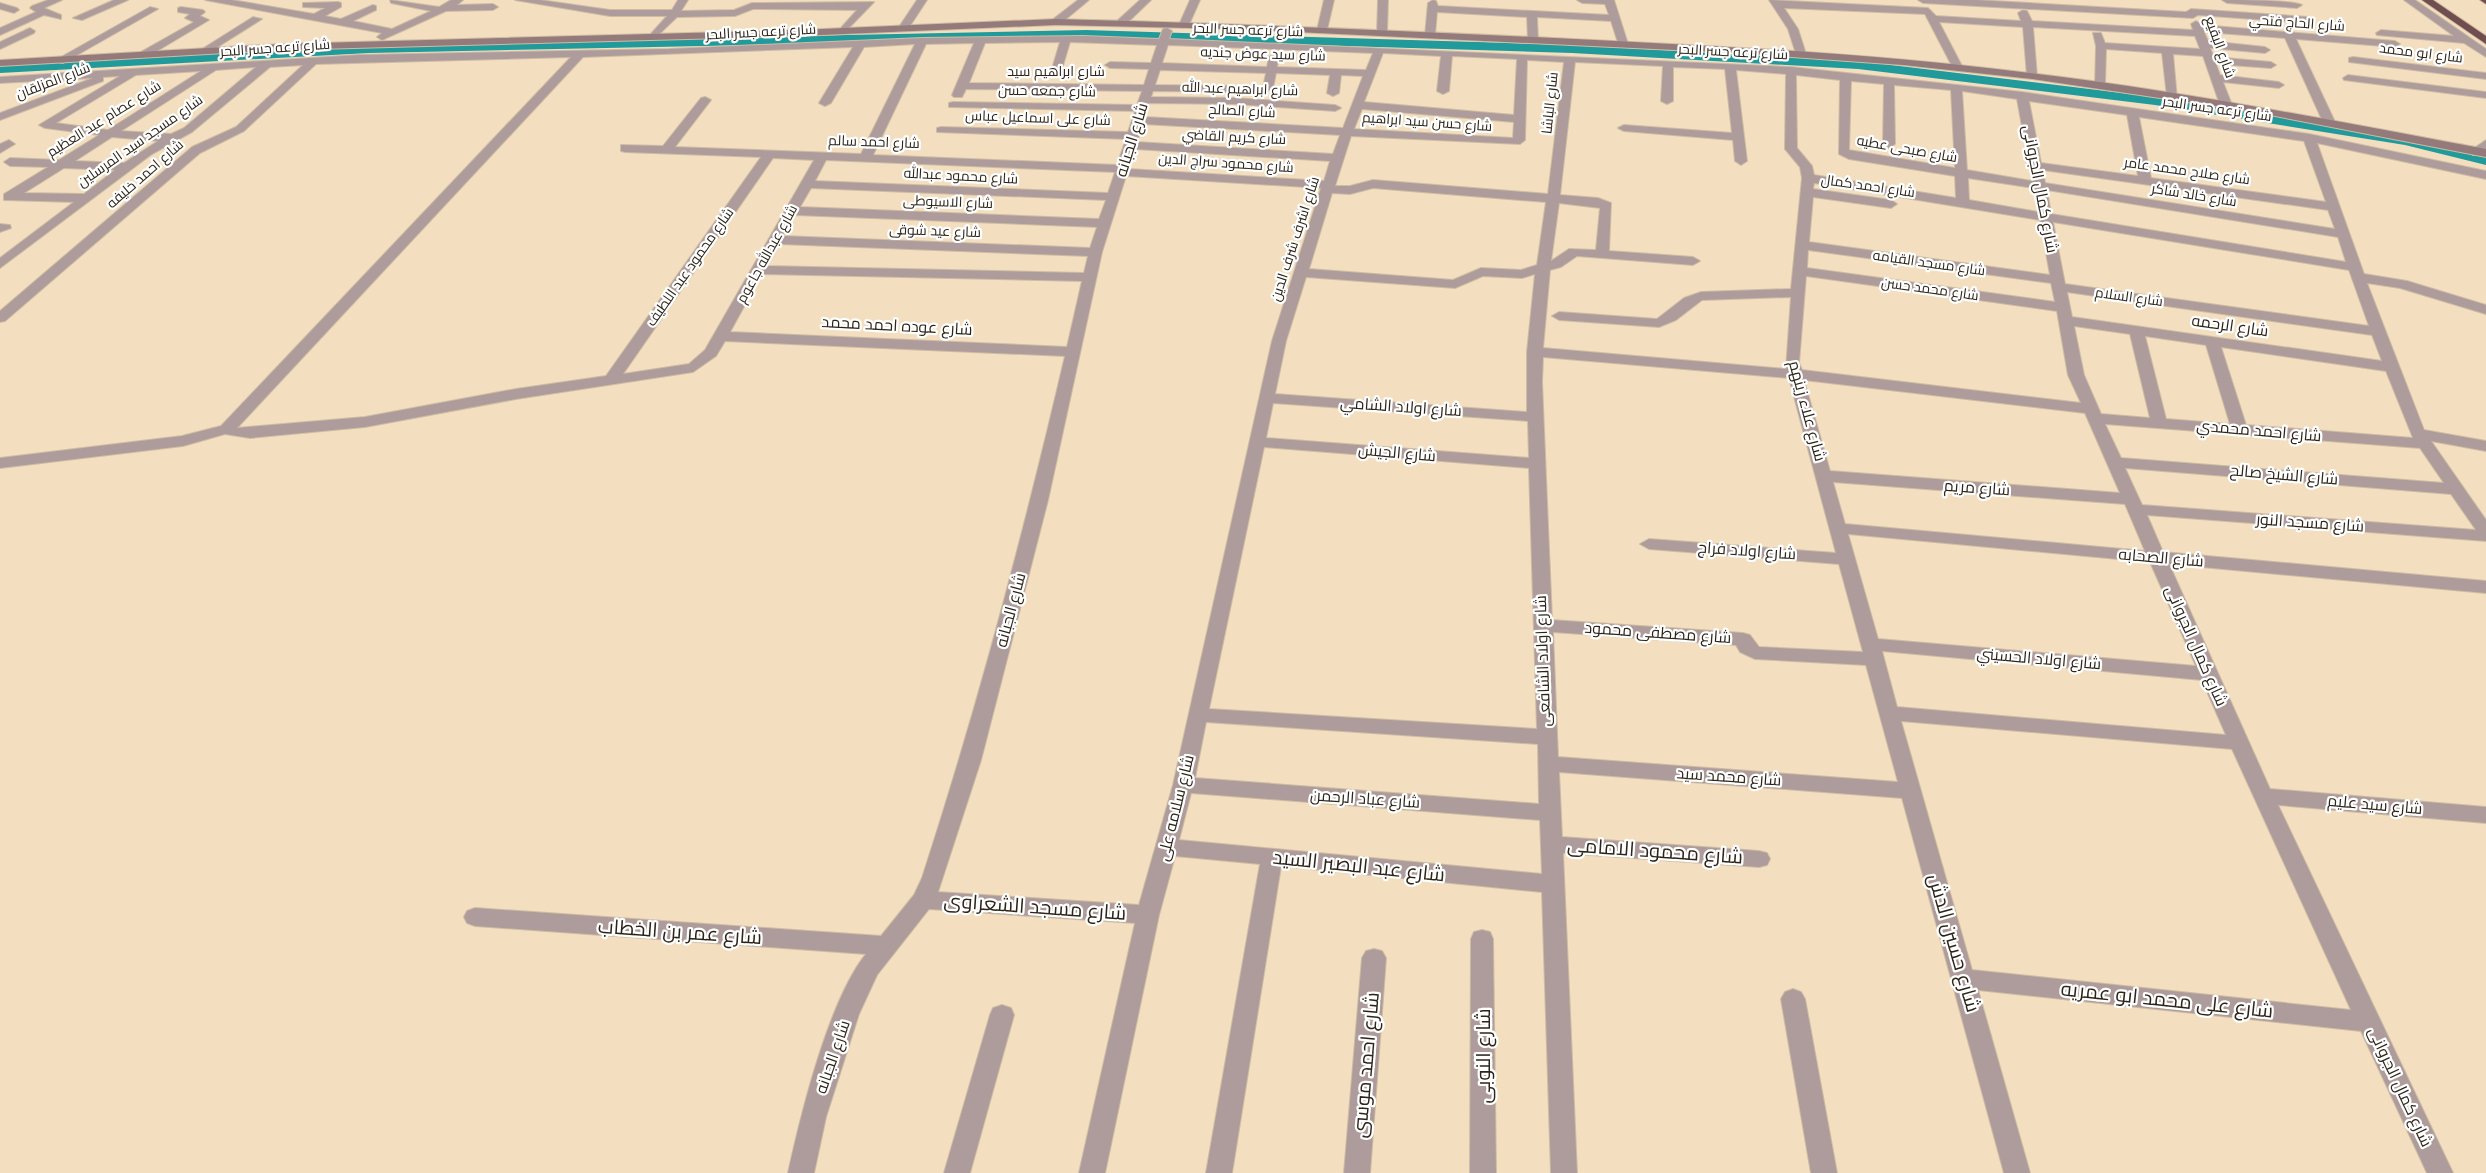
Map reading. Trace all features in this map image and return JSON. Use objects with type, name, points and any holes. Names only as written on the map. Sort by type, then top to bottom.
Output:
[{"type":"highway","points":[[2427,0],[2486,41]]},
{"type":"highway","points":[[2447,0],[2486,27]]},
{"type":"street","points":[[57,0],[35,8],[57,17]]},
{"type":"street","points":[[78,18],[123,0]]},
{"type":"street","points":[[210,0],[270,8],[391,32]]},
{"type":"street","points":[[360,56],[391,32],[458,0]]},
{"type":"street","points":[[520,0],[610,13],[734,15],[749,6],[789,10],[868,3]]},
{"type":"street","points":[[653,37],[675,13],[683,0]]},
{"type":"street","points":[[666,1],[683,0]]},
{"type":"street","points":[[904,27],[922,0]]},
{"type":"street","points":[[1056,22],[1084,0]]},
{"type":"street","points":[[1121,23],[1146,0]]},
{"type":"street","points":[[1184,25],[1195,0]]},
{"type":"street","points":[[1322,30],[1329,0]]},
{"type":"street","points":[[1382,33],[1383,0]]},
{"type":"street","points":[[1519,0],[1519,14]]},
{"type":"street","points":[[1582,0],[1609,1],[1623,44]]},
{"type":"street","name":"شارع البقيع","points":[[2187,0],[2226,105]]},
{"type":"street","points":[[2227,0],[2295,3],[2324,38]]},
{"type":"street","points":[[2409,0],[2486,54]]},
{"type":"street","points":[[394,1],[442,9],[493,7]]},
{"type":"street","points":[[844,30],[868,3]]},
{"type":"street","points":[[1776,3],[1927,7],[2052,4],[2086,9],[2309,21]]},
{"type":"street","points":[[1776,3],[1793,28],[1801,54]]},
{"type":"street","points":[[306,5],[338,5],[314,18]]},
{"type":"street","points":[[0,6],[14,10]]},
{"type":"street","points":[[1430,35],[1433,6],[1519,14],[1615,18]]},
{"type":"street","points":[[2019,6],[2028,24],[2032,76]]},
{"type":"street","points":[[1927,7],[2028,24],[2095,27],[2203,44],[2265,50]]},
{"type":"street","points":[[1927,7],[1958,68]]},
{"type":"street","points":[[341,23],[373,8]]},
{"type":"street","points":[[59,61],[153,9]]},
{"type":"street","points":[[2086,9],[2101,46],[2100,86]]},
{"type":"street","points":[[143,55],[204,20],[190,18],[200,12],[181,10]]},
{"type":"street","points":[[0,32],[43,12]]},
{"type":"street","points":[[1532,14],[1533,40]]},
{"type":"street","points":[[204,51],[257,19]]},
{"type":"street","name":"شارع ترعه جسر البحر","points":[[0,63],[204,51],[1056,22],[1121,23],[1166,33],[1277,46],[1730,66],[1956,87],[2309,138],[2486,175]]},
{"type":"street","name":"شارع ترعه جسر البحر","points":[[3,82],[360,56],[580,54],[922,41],[1066,39],[1166,33],[1184,25],[1623,44],[1801,54],[1958,68],[2032,76],[2226,105],[2483,150]]},
{"type":"street","points":[[2354,30],[2463,40]]},
{"type":"street","points":[[0,46],[30,32]]},
{"type":"street","name":"شارع الجبانه","points":[[801,1173],[813,1117],[847,1014],[868,969],[923,900],[933,878],[971,760],[1040,500],[1088,277],[1103,223],[1114,197],[1166,33]]},
{"type":"street","points":[[2388,34],[2424,87]]},
{"type":"street","points":[[2289,36],[2329,122]]},
{"type":"street","name":"شارع الحاج فتحي","points":[[2203,44],[2289,36],[2395,44]]},
{"type":"street","points":[[1056,72],[1066,39]]},
{"type":"street","points":[[941,131],[981,40]]},
{"type":"street","points":[[867,157],[922,41]]},
{"type":"street","points":[[825,103],[861,43]]},
{"type":"street","points":[[2101,46],[2167,51],[2203,44],[2271,65]]},
{"type":"street","points":[[1277,46],[1268,85],[1306,83]]},
{"type":"street","name":"شارع اشرف شرف الدين","points":[[1258,442],[1279,341],[1299,272],[1346,132],[1379,50]]},
{"type":"street","points":[[2167,51],[2173,97]]},
{"type":"street","points":[[1443,91],[1447,53]]},
{"type":"street","points":[[0,463],[183,441],[227,429],[580,54]]},
{"type":"street","name":"شارع ابو محمد","points":[[2361,79],[2350,55],[2411,67],[2486,76]]},
{"type":"street","points":[[1356,105],[1520,119],[1522,56]]},
{"type":"street","name":"شارع الباشا","points":[[1560,151],[1570,58]]},
{"type":"street","name":"شارع احمد خليفه","points":[[0,318],[196,150],[221,136],[240,129],[313,61]]},
{"type":"street","name":"شارع مسجد سيد المرسلين","points":[[0,264],[156,146],[175,138],[268,63]]},
{"type":"street","points":[[1667,101],[1668,63]]},
{"type":"street","name":"شارع سيد عوض جنديه","points":[[1110,65],[1369,73]]},
{"type":"street","points":[[1730,66],[1741,161]]},
{"type":"street","name":"شارع عصام عبد العظيم","points":[[5,196],[214,67]]},
{"type":"street","points":[[1213,88],[1220,67]]},
{"type":"street","points":[[1791,70],[1791,149],[1806,166],[1807,185],[2047,217],[2356,272],[2486,309]]},
{"type":"street","name":"شارع المزلقان","points":[[111,132],[45,125],[135,72]]},
{"type":"street","points":[[1333,93],[1336,72]]},
{"type":"street","name":"شارع المزلقان","points":[[0,117],[116,73]]},
{"type":"street","name":"شارع صبحى عطيه","points":[[1846,76],[1843,151],[1845,153],[2041,186]]},
{"type":"street","points":[[2216,78],[2279,85]]},
{"type":"street","points":[[2348,78],[2486,95]]},
{"type":"street","points":[[1889,144],[1890,80]]},
{"type":"street","name":"شارع ابراهيم سيد","points":[[962,86],[1139,116]]},
{"type":"street","points":[[1956,87],[1963,204]]},
{"type":"street","points":[[1139,116],[1213,88],[1236,89]]},
{"type":"street","name":"شارع كمال الجروانى","points":[[2022,95],[2076,375],[2263,796],[2440,1173]]},
{"type":"street","points":[[667,149],[705,100]]},
{"type":"street","name":"شارع ابراهيم عبد الله","points":[[1139,116],[1235,101],[1335,108]]},
{"type":"street","points":[[2132,112],[2145,181]]},
{"type":"street","name":"شارع على اسماعيل عباس","points":[[941,131],[1139,116]]},
{"type":"street","name":"شارع جمعه حسن","points":[[941,131],[1139,116]]},
{"type":"street","name":"شارع الصالح","points":[[1139,116],[1346,132]]},
{"type":"street","name":"شارع كريم القاضي","points":[[1139,116],[1337,158]]},
{"type":"street","name":"شارع حسن سيد ابراهيم","points":[[1346,132],[1506,143],[1519,140],[1520,119]]},
{"type":"street","points":[[1624,128],[1738,137]]},
{"type":"street","name":"شارع احمد سالم","points":[[625,148],[867,157],[941,131],[1122,170]]},
{"type":"street","points":[[111,132],[175,138],[221,136]]},
{"type":"street","points":[[2309,138],[2391,367],[2421,439],[2486,534]]},
{"type":"street","name":"شارع اولاد الشافعى","points":[[1560,151],[1543,267],[1534,352],[1548,813],[1553,884],[1564,1173]]},
{"type":"street","name":"شارع محمود عبد اللطيف","points":[[610,381],[770,153]]},
{"type":"street","name":"شارع عبدالله جاعوم","points":[[610,381],[685,371],[703,363],[721,336],[823,155]]},
{"type":"street","points":[[10,162],[127,167]]},
{"type":"street","name":"شارع صلاح محمد عامر","points":[[2037,166],[2333,207]]},
{"type":"street","name":"شارع محمود سراج الدين","points":[[1122,170],[1350,190],[1377,185],[1598,201],[1607,206],[1602,254]]},
{"type":"street","name":"شارع محمود عبدالله","points":[[807,184],[1114,197]]},
{"type":"street","name":"شارع احمد كمال","points":[[1807,185],[1926,209]]},
{"type":"street","name":"شارع علاء زينهم","points":[[1807,185],[1792,344],[1794,374],[1825,476],[1845,559],[1888,713]]},
{"type":"street","name":"شارع خالد شاكر","points":[[2041,186],[2343,234]]},
{"type":"street","points":[[5,196],[86,198]]},
{"type":"street","name":"شارع الاسيوطى","points":[[792,210],[1103,223]]},
{"type":"street","name":"شارع عيد شوقى","points":[[775,240],[1095,252]]},
{"type":"street","name":"شارع مسجد القيامه","points":[[1801,245],[2058,283]]},
{"type":"street","points":[[1299,272],[1449,284],[1461,283],[1481,272],[1516,274],[1561,261],[1574,252],[1693,261]]},
{"type":"street","points":[[758,270],[1088,277]]},
{"type":"street","name":"شارع محمد حسن","points":[[1799,272],[2063,314]]},
{"type":"street","name":"شارع السلام","points":[[2058,283],[2378,332]]},
{"type":"street","points":[[1559,315],[1659,323],[1674,316],[1689,300],[1701,296],[1797,293]]},
{"type":"street","name":"شارع الرحمه","points":[[2063,314],[2137,331],[2391,367]]},
{"type":"street","points":[[2137,331],[2159,423]]},
{"type":"street","name":"شارع عوده احمد محمد","points":[[721,336],[1072,352]]},
{"type":"street","points":[[2212,342],[2241,430]]},
{"type":"street","name":"شارع احمد محمدي","points":[[1534,352],[1794,374],[2159,423],[2241,430],[2421,439],[2486,446]]},
{"type":"street","points":[[227,429],[231,432],[250,433],[365,422],[610,381]]},
{"type":"street","name":"شارع اولاد الشامي","points":[[1267,398],[1535,417]]},
{"type":"street","name":"شارع الجيش","points":[[1258,442],[1537,464]]},
{"type":"street","name":"شارع سلامه على","points":[[1092,1173],[1148,915],[1183,785],[1258,442]]},
{"type":"street","name":"شارع الشيخ صالح","points":[[2113,462],[2455,489]]},
{"type":"street","name":"شارع مريم","points":[[1825,476],[2132,504]]},
{"type":"street","name":"شارع مسجد النور","points":[[2132,504],[2486,534]]},
{"type":"street","name":"شارع الصحابه","points":[[1837,528],[2486,587]]},
{"type":"street","name":"شارع اولاد فراج","points":[[1649,544],[1845,559]]},
{"type":"street","name":"شارع مصطفى محمود","points":[[1543,625],[1743,639],[1748,648],[1755,653],[1871,652]]},
{"type":"street","name":"شارع اولاد الحسيني","points":[[1871,652],[2208,674]]},
{"type":"street","points":[[1888,713],[2240,743]]},
{"type":"street","name":"شارع حسين الدش","points":[[1888,713],[2017,1173]]},
{"type":"street","points":[[1198,715],[1546,737]]},
{"type":"street","name":"شارع محمد سيد","points":[[1548,764],[1910,791]]},
{"type":"street","name":"شارع عباد الرحمن","points":[[1183,785],[1548,813]]},
{"type":"street","name":"شارع سيد عليم","points":[[2263,796],[2486,815]]},
{"type":"street","name":"شارع محمود الامامى","points":[[1551,844],[1759,858]]},
{"type":"street","name":"شارع عبد البصير السيد","points":[[1166,847],[1553,884]]},
{"type":"street","points":[[1219,1173],[1272,857]]},
{"type":"street","name":"شارع مسجد الشعراوى","points":[[923,900],[1148,915]]},
{"type":"street","name":"شارع عمر بن الخطاب","points":[[475,917],[886,946]]},
{"type":"street","name":"شارع النوبى","points":[[1482,939],[1484,1173]]},
{"type":"street","name":"شارع احمد موسى","points":[[1357,1173],[1374,958]]},
{"type":"street","name":"شارع على محمد ابو عمريه","points":[[1964,979],[2370,1022]]},
{"type":"street","points":[[1793,999],[1824,1173]]},
{"type":"street","points":[[957,1173],[1002,1015]]},
{"type":"waterway","points":[[0,69],[369,49],[1086,34],[1572,49],[1858,65],[2155,101],[2405,140],[2486,160]]}]
